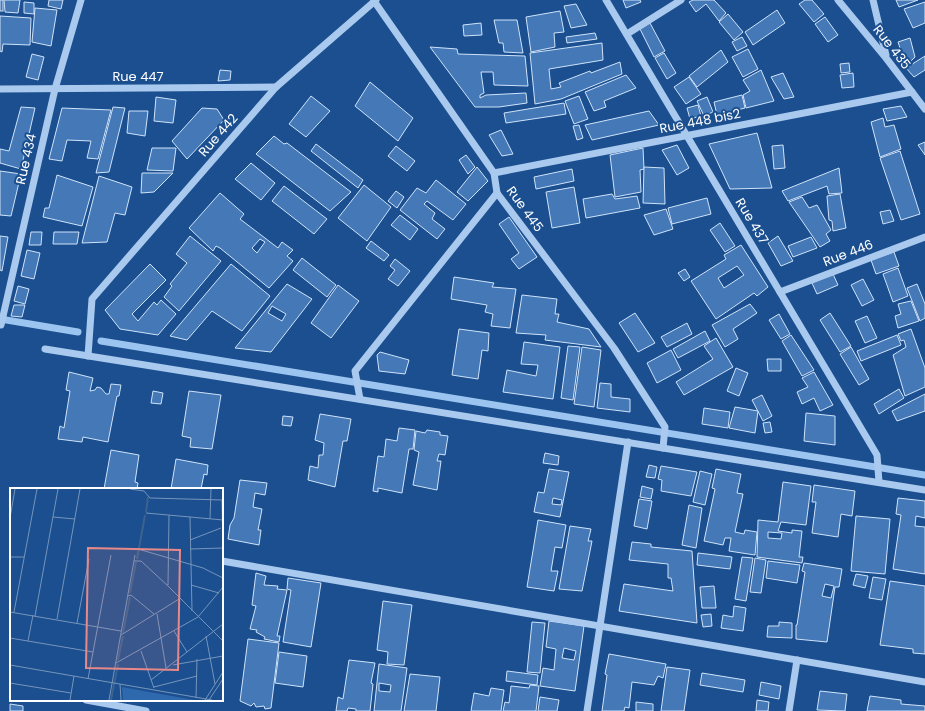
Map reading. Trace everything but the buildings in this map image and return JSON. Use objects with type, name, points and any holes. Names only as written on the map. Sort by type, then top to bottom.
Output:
[{"type":"street","name":"Rue 434","points":[[1,326],[55,89],[80,0]]},
{"type":"street","name":"Rue 437","points":[[606,0],[877,455],[878,482]]},
{"type":"street","points":[[627,34],[682,0]]},
{"type":"street","name":"Rue 435","points":[[838,0],[886,58],[925,109]]},
{"type":"street","points":[[873,0],[886,58]]},
{"type":"street","name":"Rue 442","points":[[88,356],[92,299],[276,87],[375,1]]},
{"type":"street","name":"Rue 445","points":[[375,1],[494,173],[497,193],[614,348],[666,427],[663,448]]},
{"type":"street","name":"Rue 447","points":[[0,89],[276,87]]},
{"type":"street","name":"Rue 448 bis2","points":[[494,173],[912,92]]},
{"type":"street","points":[[360,399],[355,371],[497,193]]},
{"type":"street","name":"Rue 446","points":[[780,292],[925,237]]},
{"type":"street","points":[[45,349],[925,490]]},
{"type":"street","points":[[587,711],[628,442]]},
{"type":"street","points":[[223,561],[925,682]]},
{"type":"street","points":[[789,711],[797,660]]},
{"type":"street","points":[[91,701],[146,711]]},
{"type":"waterway","points":[[0,319],[78,332]]},
{"type":"waterway","points":[[101,341],[925,475]]}]
